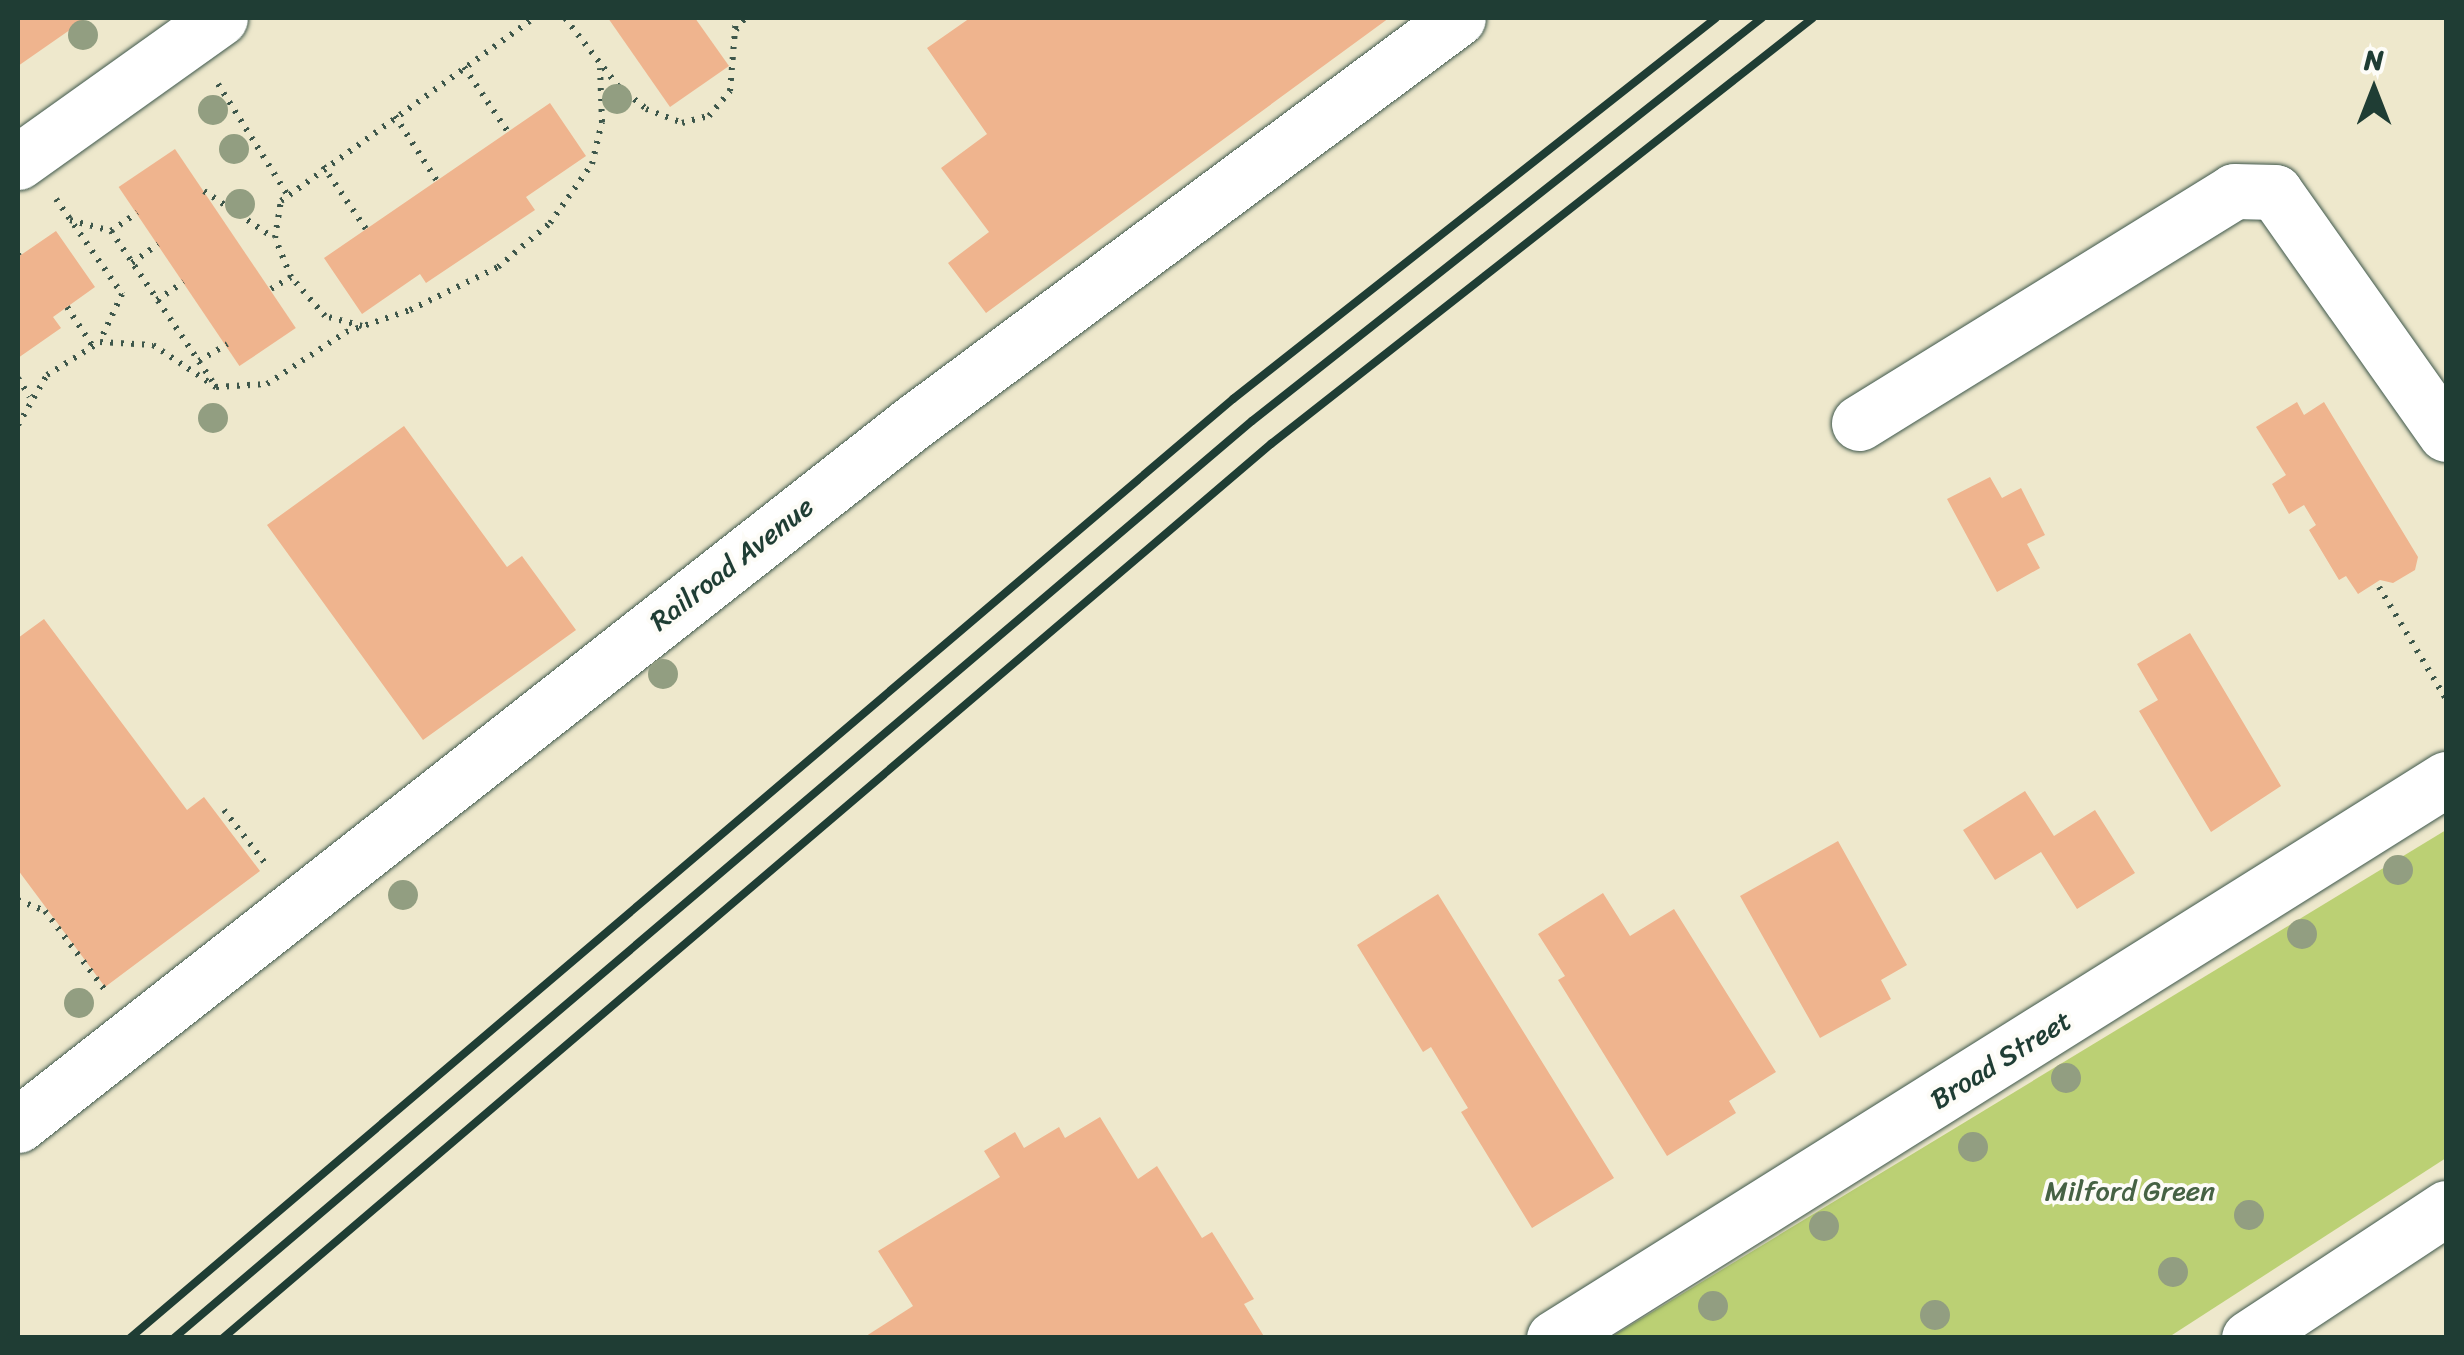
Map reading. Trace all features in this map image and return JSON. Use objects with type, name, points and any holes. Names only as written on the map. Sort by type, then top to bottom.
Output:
[{"type":"street","points":[[34,176],[220,18]]},
{"type":"street","name":"Railroad Avenue","points":[[18,1125],[133,1030],[915,421],[1458,18]]},
{"type":"street","points":[[1860,423],[2234,191],[2274,192],[2446,434]]},
{"type":"street","name":"Broad Street","points":[[1554,1338],[2446,780]]},
{"type":"street","points":[[2248,1338],[2446,1208]]},
{"type":"path","points":[[362,326],[325,316],[291,277],[274,238],[274,215],[287,194],[323,166],[534,18]]},
{"type":"path","points":[[565,18],[600,68],[666,120],[696,122],[730,91],[736,18]]},
{"type":"path","points":[[735,31],[745,18]]},
{"type":"path","points":[[464,67],[508,132]]},
{"type":"path","points":[[18,424],[30,397],[64,360],[96,343],[153,345],[216,387],[267,384],[362,326],[481,276],[550,223],[600,142],[600,68]]},
{"type":"path","points":[[213,77],[287,194]]},
{"type":"path","points":[[395,116],[437,181]]},
{"type":"path","points":[[323,166],[366,229]]},
{"type":"path","points":[[34,176],[122,294],[96,343]]},
{"type":"path","points":[[204,191],[274,238]]},
{"type":"path","points":[[111,231],[137,213]]},
{"type":"path","points":[[70,220],[111,231],[216,387]]},
{"type":"path","points":[[132,263],[158,244]]},
{"type":"path","points":[[271,289],[291,277]]},
{"type":"path","points":[[157,300],[184,282]]},
{"type":"path","points":[[67,306],[96,343]]},
{"type":"path","points":[[199,362],[227,344]]},
{"type":"path","points":[[18,378],[30,397]]},
{"type":"path","points":[[2379,587],[2446,699]]},
{"type":"path","points":[[218,814],[228,806]]},
{"type":"path","points":[[18,900],[44,911],[133,1030]]},
{"type":"green space","name":"Milford Green","points":[[2446,830],[2446,1158],[2169,1337],[1611,1337]]},
{"type":"building","points":[[18,18],[87,18],[18,66]]},
{"type":"building","points":[[608,18],[695,18],[729,66],[670,107]]},
{"type":"building","points":[[970,18],[1389,18],[986,313],[948,263],[989,232],[941,168],[987,134],[927,48]]},
{"type":"building","points":[[550,103],[586,156],[526,197],[535,210],[426,283],[420,274],[362,314],[324,258]]},
{"type":"building","points":[[175,149],[296,328],[239,366],[119,187]]},
{"type":"building","points":[[56,231],[95,287],[53,317],[61,328],[18,358],[18,257]]},
{"type":"building","points":[[2297,402],[2304,415],[2324,402],[2418,557],[2415,570],[2393,583],[2380,580],[2358,594],[2346,576],[2339,580],[2309,530],[2316,525],[2304,505],[2289,514],[2272,484],[2286,475],[2256,427]]},
{"type":"building","points":[[404,426],[507,567],[522,556],[576,630],[423,740],[267,525]]},
{"type":"building","points":[[1990,477],[2002,498],[2021,488],[2045,535],[2027,544],[2040,568],[1997,592],[1947,499]]},
{"type":"building","points":[[44,619],[187,810],[204,797],[260,871],[105,987],[18,870],[18,638]]},
{"type":"building","points":[[2190,633],[2281,786],[2211,832],[2139,711],[2158,700],[2137,664]]},
{"type":"building","points":[[2025,791],[2054,836],[2095,810],[2135,873],[2077,909],[2041,852],[1995,880],[1963,830]]},
{"type":"building","points":[[1838,841],[1907,965],[1881,980],[1891,999],[1820,1038],[1740,896]]},
{"type":"building","points":[[1603,893],[1630,936],[1674,909],[1776,1072],[1729,1101],[1736,1113],[1667,1156],[1558,980],[1565,976],[1538,934]]},
{"type":"building","points":[[1438,894],[1614,1178],[1532,1228],[1461,1112],[1468,1108],[1431,1047],[1423,1052],[1357,945]]},
{"type":"building","points":[[1100,1117],[1138,1179],[1157,1166],[1202,1238],[1212,1232],[1254,1299],[1244,1304],[1265,1338],[863,1338],[913,1306],[878,1251],[1000,1177],[984,1151],[1015,1132],[1024,1148],[1059,1127],[1065,1138]]},
{"type":"railway","points":[[130,1338],[1233,399],[1716,18]]},
{"type":"railway","points":[[174,1338],[1252,421],[1762,18]]},
{"type":"railway","points":[[223,1338],[1271,444],[1813,18]]}]
